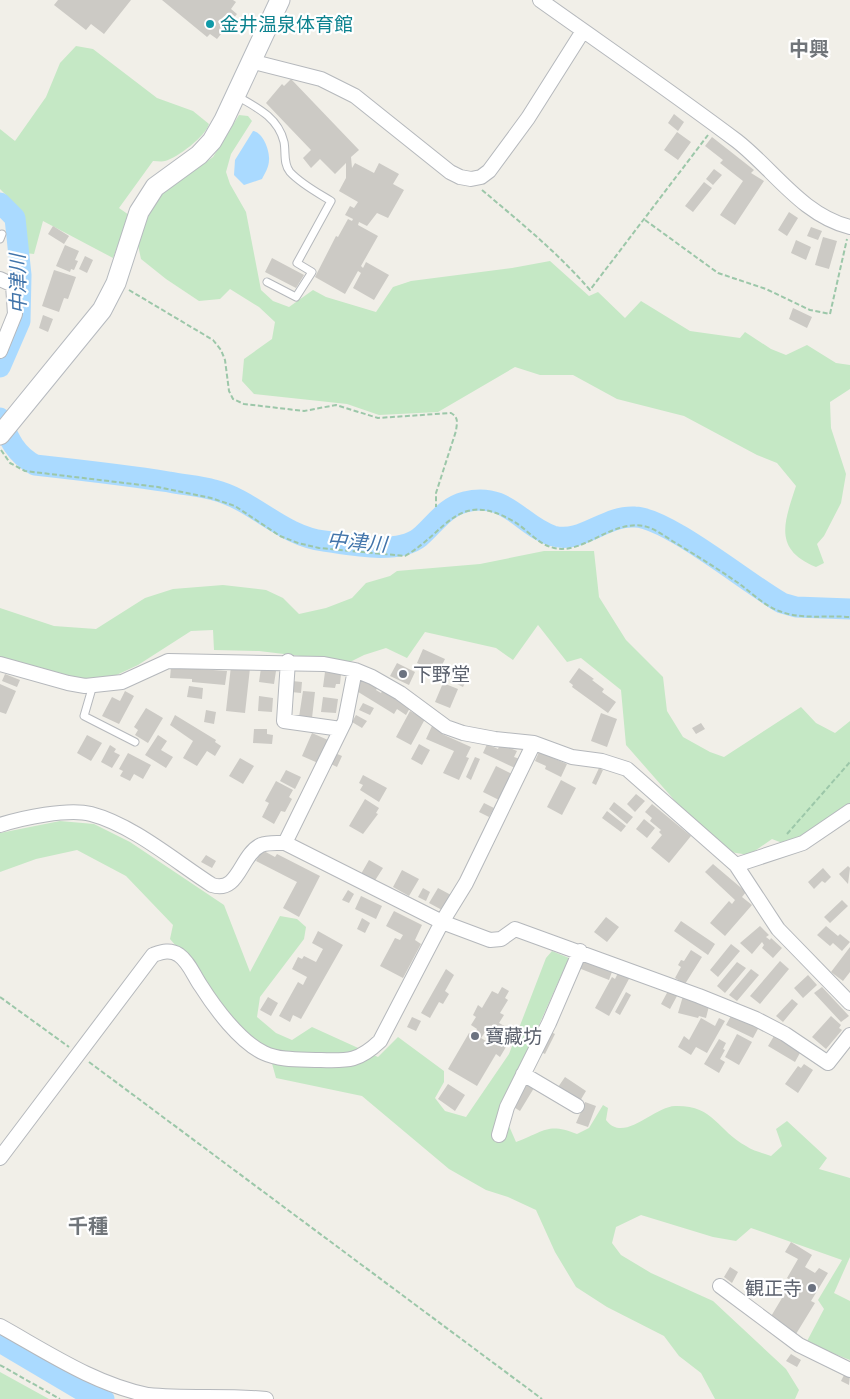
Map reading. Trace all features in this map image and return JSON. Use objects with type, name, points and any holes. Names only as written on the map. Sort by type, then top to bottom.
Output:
[{"type":"street","points":[[0,436],[102,310],[116,283],[140,212],[155,187],[198,155],[212,141],[280,0]]},
{"type":"street","points":[[540,0],[715,125],[821,216],[850,227]]},
{"type":"street","points":[[250,61],[320,79],[355,96],[450,172],[460,178],[471,179],[481,177],[489,171],[528,118],[584,31]]},
{"type":"street","points":[[0,279],[13,285],[15,314],[0,351]]},
{"type":"street","points":[[0,664],[68,683],[93,685],[122,682],[168,661],[288,661],[324,664],[355,670],[389,686],[446,727],[495,739],[534,743],[572,757],[602,761],[627,769],[736,865],[778,929],[846,999]]},
{"type":"street","points":[[288,661],[284,721],[341,729]]},
{"type":"street","points":[[285,843],[345,721],[355,670]]},
{"type":"street","points":[[0,1158],[153,955],[166,951],[178,954],[226,1019],[262,1052],[274,1057],[292,1059],[345,1060],[357,1058],[368,1053],[380,1041],[442,922],[466,883],[534,743]]},
{"type":"street","points":[[0,825],[55,814],[75,812],[89,814],[127,830],[212,886],[221,888],[234,880],[255,849],[268,843],[285,843],[442,922],[490,940],[501,939],[515,929],[580,951],[756,1020],[784,1034],[828,1063],[850,1035]]},
{"type":"street","points":[[736,865],[803,843],[850,812]]},
{"type":"street","points":[[499,1134],[507,1107],[549,1023],[580,951]]},
{"type":"street","points":[[846,999],[850,983]]},
{"type":"street","points":[[523,1074],[577,1106]]},
{"type":"street","points":[[720,1286],[799,1345],[850,1370]]},
{"type":"street","points":[[0,1326],[111,1385],[149,1395],[174,1398],[266,1399]]},
{"type":"lane","points":[[235,95],[265,112],[278,125],[284,142],[286,164],[290,172],[331,201],[297,263],[312,272],[296,297],[267,282]]},
{"type":"lane","points":[[93,685],[84,716],[135,742]]},
{"type":"path","points":[[471,179],[529,228],[572,269],[590,290],[645,220],[715,125]]},
{"type":"path","points":[[645,220],[718,273],[766,289],[810,310],[830,314],[850,227]]},
{"type":"path","points":[[116,283],[213,340],[222,350],[229,391],[233,399],[244,404],[304,411],[336,405],[378,418],[450,413],[455,416],[458,420],[456,431],[436,493],[436,506]]},
{"type":"path","points":[[0,449],[10,463],[25,472],[158,487],[211,498],[235,506],[280,536],[319,548],[405,556],[416,550],[460,512],[475,508],[513,521],[533,537],[553,548],[568,549],[586,543],[605,532],[627,526],[645,526],[691,553],[777,611],[798,617],[850,617]]},
{"type":"path","points":[[784,838],[850,762]]},
{"type":"path","points":[[0,997],[542,1399]]},
{"type":"path","points":[[0,1365],[60,1399]]},
{"type":"green space","points":[[76,46],[93,49],[157,98],[193,111],[209,124],[203,134],[183,151],[165,161],[153,161],[119,208],[129,215],[113,258],[43,221],[34,254],[25,253],[23,212],[0,189],[0,129],[15,141],[46,97],[60,63]]},
{"type":"green space","points":[[239,115],[248,116],[252,121],[231,154],[226,172],[230,184],[246,212],[261,290],[273,301],[289,307],[313,290],[326,297],[376,312],[393,287],[411,281],[512,268],[550,261],[589,296],[598,292],[625,318],[641,301],[690,331],[740,338],[745,332],[771,349],[786,355],[807,345],[836,363],[850,365],[850,389],[830,402],[831,428],[846,474],[841,503],[824,536],[817,544],[824,563],[816,567],[802,560],[793,552],[788,543],[785,534],[786,523],[796,486],[777,463],[757,455],[684,416],[617,399],[573,375],[540,375],[515,367],[438,412],[379,415],[347,404],[254,394],[242,381],[244,359],[272,339],[275,322],[259,307],[230,289],[220,299],[199,301],[166,279],[141,259],[138,245],[147,215],[159,196],[213,157]]},
{"type":"green space","points":[[544,551],[594,551],[599,597],[626,640],[663,677],[667,711],[683,737],[710,752],[724,757],[801,707],[816,723],[835,733],[850,721],[850,804],[799,839],[785,844],[772,839],[749,855],[730,852],[683,810],[626,745],[621,690],[581,658],[567,662],[538,625],[513,660],[496,648],[425,632],[407,658],[386,648],[350,662],[259,651],[214,650],[213,630],[191,631],[138,665],[110,678],[78,679],[0,660],[0,608],[54,626],[96,629],[145,598],[173,589],[223,585],[266,590],[283,598],[299,614],[326,608],[352,598],[366,583],[390,576],[397,571],[480,564]]},
{"type":"green space","points":[[60,821],[94,824],[130,842],[224,905],[250,972],[280,916],[297,919],[306,927],[304,939],[260,997],[257,1017],[276,1033],[292,1040],[312,1027],[378,1057],[398,1037],[444,1071],[444,1082],[435,1098],[445,1111],[466,1117],[509,1054],[546,958],[552,951],[569,958],[504,1103],[509,1126],[516,1142],[552,1129],[567,1130],[577,1134],[589,1128],[603,1105],[608,1108],[606,1120],[613,1126],[621,1128],[639,1122],[666,1108],[675,1106],[688,1107],[707,1114],[736,1140],[752,1149],[771,1156],[782,1146],[776,1129],[787,1121],[827,1158],[819,1169],[850,1178],[850,1257],[834,1293],[850,1301],[850,1360],[806,1343],[824,1309],[818,1300],[842,1260],[751,1228],[736,1241],[713,1237],[641,1215],[616,1227],[612,1243],[621,1255],[651,1273],[713,1301],[786,1369],[799,1390],[795,1399],[715,1399],[701,1373],[679,1356],[664,1336],[607,1307],[576,1287],[555,1252],[536,1210],[508,1197],[486,1190],[449,1169],[362,1096],[276,1078],[268,1049],[237,1027],[203,978],[170,939],[173,925],[126,876],[77,850],[36,859],[0,872],[0,833]]},
{"type":"green space","points":[[0,1372],[49,1399],[0,1399]]},
{"type":"water","points":[[253,131],[257,132],[265,142],[269,163],[262,179],[244,185],[234,175],[235,160]]},
{"type":"building","points":[[58,0],[131,0],[104,34],[91,24],[86,30],[54,5]]},
{"type":"building","name":"金井温泉体育館","points":[[162,0],[233,0],[236,2],[231,9],[237,14],[217,39],[210,34],[207,37]]},
{"type":"building","points":[[291,79],[359,150],[351,157],[352,168],[355,163],[374,173],[379,163],[399,174],[393,184],[404,190],[388,218],[377,213],[367,226],[359,222],[358,225],[378,236],[361,266],[363,268],[366,262],[389,275],[374,300],[353,288],[361,273],[358,271],[345,294],[315,277],[336,236],[338,237],[348,219],[352,221],[353,219],[345,215],[350,206],[354,208],[358,202],[339,191],[346,178],[346,163],[335,174],[320,159],[311,168],[303,158],[311,150],[266,103],[282,84],[284,86]]},
{"type":"building","points":[[674,114],[684,122],[678,131],[668,123]]},
{"type":"building","points":[[677,132],[691,142],[678,160],[664,150]]},
{"type":"building","points":[[712,137],[754,170],[751,173],[764,181],[735,225],[720,215],[743,181],[720,163],[723,160],[705,146]]},
{"type":"building","points":[[714,169],[722,175],[713,185],[706,179]]},
{"type":"building","points":[[704,182],[712,188],[693,212],[685,206]]},
{"type":"building","points":[[789,212],[798,218],[787,236],[778,230]]},
{"type":"building","points":[[53,226],[69,236],[64,244],[48,234]]},
{"type":"building","points":[[811,227],[822,231],[818,240],[807,236]]},
{"type":"building","points":[[823,237],[837,241],[829,269],[815,265]]},
{"type":"building","points":[[796,240],[811,247],[806,260],[791,253]]},
{"type":"building","points":[[65,245],[79,251],[75,260],[78,261],[74,270],[71,269],[70,272],[56,266]]},
{"type":"building","points":[[85,256],[93,260],[87,273],[79,269]]},
{"type":"building","points":[[272,258],[304,275],[296,288],[265,272]]},
{"type":"building","points":[[54,270],[76,277],[68,299],[64,298],[59,312],[42,306]]},
{"type":"building","points":[[793,308],[812,317],[807,328],[789,319]]},
{"type":"building","points":[[43,315],[53,319],[48,332],[39,328]]},
{"type":"building","points":[[423,649],[445,659],[438,673],[417,663]]},
{"type":"building","name":"下野堂","points":[[397,663],[415,672],[409,685],[390,676]]},
{"type":"building","points":[[231,666],[250,668],[245,713],[226,711]]},
{"type":"building","points":[[445,666],[453,669],[448,682],[440,679]]},
{"type":"building","points":[[462,666],[471,670],[463,687],[455,683]]},
{"type":"building","points":[[171,667],[227,671],[225,685],[192,682],[192,679],[170,678]]},
{"type":"building","points":[[261,668],[276,671],[274,684],[259,682]]},
{"type":"building","points":[[579,668],[604,689],[602,692],[616,702],[608,713],[572,687],[573,685],[569,682]]},
{"type":"building","points":[[325,672],[341,674],[340,684],[336,684],[335,688],[323,687]]},
{"type":"building","points":[[5,674],[20,680],[17,687],[2,681]]},
{"type":"building","points":[[363,678],[378,687],[376,690],[381,693],[383,690],[411,706],[406,715],[397,709],[394,714],[355,690]]},
{"type":"building","points":[[292,681],[302,682],[301,693],[291,692]]},
{"type":"building","points":[[443,683],[458,689],[450,708],[435,702]]},
{"type":"building","points":[[0,684],[16,691],[6,714],[0,712]]},
{"type":"building","points":[[189,686],[203,688],[202,699],[187,697]]},
{"type":"building","points":[[125,691],[134,696],[119,724],[102,716],[112,697],[120,701]]},
{"type":"building","points":[[303,691],[315,692],[312,718],[299,717]]},
{"type":"building","points":[[259,696],[273,698],[272,712],[258,711]]},
{"type":"building","points":[[323,697],[338,699],[336,713],[321,712]]},
{"type":"building","points":[[363,703],[374,708],[370,715],[359,710]]},
{"type":"building","points":[[146,708],[163,718],[148,743],[135,735],[138,730],[134,727]]},
{"type":"building","points":[[206,710],[216,712],[214,724],[204,722]]},
{"type":"building","points":[[410,711],[425,719],[411,745],[396,737]]},
{"type":"building","points":[[601,713],[617,719],[607,747],[591,741]]},
{"type":"building","points":[[175,715],[216,740],[215,742],[221,746],[215,756],[207,751],[197,766],[183,758],[193,741],[170,725]]},
{"type":"building","points":[[356,715],[367,721],[362,728],[352,722]]},
{"type":"building","points":[[701,723],[705,729],[696,734],[692,728]]},
{"type":"building","points":[[432,726],[444,731],[442,734],[471,747],[466,757],[469,758],[459,780],[443,773],[454,751],[426,739]]},
{"type":"building","points":[[254,729],[267,729],[267,734],[273,735],[272,744],[253,743]]},
{"type":"building","points":[[312,733],[328,740],[318,763],[302,756]]},
{"type":"building","points":[[87,735],[102,743],[91,761],[77,753]]},
{"type":"building","points":[[158,735],[167,741],[161,750],[173,757],[166,768],[145,755]]},
{"type":"building","points":[[419,744],[430,750],[422,765],[411,759]]},
{"type":"building","points":[[487,744],[498,749],[500,744],[517,751],[514,757],[520,759],[515,768],[483,753]]},
{"type":"building","points":[[110,745],[116,749],[114,752],[120,755],[112,768],[101,762]]},
{"type":"building","points":[[539,752],[567,764],[561,777],[545,769],[546,766],[535,761]]},
{"type":"building","points":[[128,753],[151,765],[143,779],[134,774],[130,781],[120,776],[123,771],[119,769]]},
{"type":"building","points":[[335,753],[342,756],[337,767],[331,764]]},
{"type":"building","points":[[475,757],[480,759],[471,780],[466,777]]},
{"type":"building","points":[[240,758],[254,766],[243,784],[229,776]]},
{"type":"building","points":[[496,766],[512,774],[499,800],[483,792]]},
{"type":"building","points":[[599,768],[603,770],[596,785],[592,783]]},
{"type":"building","points":[[286,770],[301,777],[295,789],[280,781]]},
{"type":"building","points":[[363,775],[387,788],[379,802],[360,790],[363,785],[359,783]]},
{"type":"building","points":[[561,780],[576,788],[562,815],[547,807]]},
{"type":"building","points":[[276,781],[293,790],[289,797],[292,799],[285,812],[281,811],[274,824],[262,817],[269,803],[265,801]]},
{"type":"building","points":[[636,794],[645,801],[635,812],[627,804]]},
{"type":"building","points":[[365,799],[379,808],[376,813],[378,814],[363,834],[349,826]]},
{"type":"building","points":[[614,802],[633,817],[627,824],[609,809]]},
{"type":"building","points":[[484,803],[494,808],[489,817],[479,812]]},
{"type":"building","points":[[652,804],[691,836],[669,863],[651,848],[662,835],[659,832],[661,830],[650,821],[652,818],[645,812]]},
{"type":"building","points":[[607,811],[626,826],[621,832],[602,818]]},
{"type":"building","points":[[644,819],[655,828],[647,838],[636,829]]},
{"type":"building","points":[[262,850],[275,857],[277,854],[320,876],[299,917],[283,908],[297,882],[256,861]]},
{"type":"building","points":[[206,855],[216,861],[212,868],[201,862]]},
{"type":"building","points":[[369,860],[383,868],[374,882],[361,874]]},
{"type":"building","points":[[713,864],[746,892],[742,897],[752,905],[725,936],[710,923],[729,901],[732,904],[735,900],[705,872]]},
{"type":"building","points":[[848,866],[850,868],[848,884],[839,874]]},
{"type":"building","points":[[823,868],[831,877],[825,883],[822,881],[814,889],[808,882]]},
{"type":"building","points":[[402,870],[419,879],[409,896],[393,887]]},
{"type":"building","points":[[423,888],[430,892],[426,901],[418,897]]},
{"type":"building","points":[[438,888],[451,895],[442,910],[429,903]]},
{"type":"building","points":[[348,890],[354,894],[349,903],[342,900]]},
{"type":"building","points":[[361,896],[382,906],[376,919],[355,909]]},
{"type":"building","points":[[842,900],[848,906],[830,923],[824,917]]},
{"type":"building","points":[[394,911],[422,925],[415,940],[421,944],[403,978],[380,966],[395,938],[400,940],[403,935],[386,926]]},
{"type":"building","points":[[606,917],[619,927],[607,942],[594,932]]},
{"type":"building","points":[[362,918],[370,923],[365,933],[357,929]]},
{"type":"building","points":[[681,921],[715,944],[708,955],[674,931]]},
{"type":"building","points":[[760,926],[769,935],[766,937],[770,940],[771,938],[782,948],[773,958],[762,948],[764,945],[762,942],[752,954],[740,943]]},
{"type":"building","points":[[826,926],[838,936],[840,934],[850,942],[842,951],[833,943],[830,946],[817,935]]},
{"type":"building","points":[[318,931],[343,945],[301,1019],[293,1015],[290,1022],[279,1016],[298,982],[303,985],[307,977],[292,969],[298,957],[302,959],[304,956],[316,962],[323,949],[312,943]]},
{"type":"building","points":[[731,944],[740,951],[718,977],[710,970]]},
{"type":"building","points":[[850,947],[850,972],[843,981],[831,972]]},
{"type":"building","points":[[691,950],[702,957],[685,984],[675,978],[681,967],[678,965],[681,960],[684,961]]},
{"type":"building","points":[[580,956],[613,969],[609,980],[576,967]]},
{"type":"building","points":[[780,961],[789,969],[760,1004],[750,996]]},
{"type":"building","points":[[737,962],[746,968],[725,993],[717,986]]},
{"type":"building","points":[[446,969],[454,975],[445,991],[449,994],[443,1004],[439,1002],[430,1018],[421,1013]]},
{"type":"building","points":[[751,969],[759,975],[737,1001],[729,995]]},
{"type":"building","points":[[619,971],[630,977],[609,1016],[595,1008],[612,977],[615,979]]},
{"type":"building","points":[[808,975],[817,985],[803,998],[794,988]]},
{"type":"building","name":"寶藏坊","points":[[502,987],[509,991],[505,998],[508,1000],[500,1013],[504,1015],[499,1023],[508,1028],[505,1033],[512,1037],[500,1057],[496,1054],[477,1086],[448,1069],[469,1033],[474,1036],[477,1029],[471,1025],[476,1017],[473,1015],[478,1005],[482,1008],[492,991],[498,994]],"holes":[[[489,1026],[498,1032],[491,1044],[481,1038]]]},
{"type":"building","points":[[822,987],[849,1016],[841,1022],[814,993]]},
{"type":"building","points":[[668,991],[677,996],[670,1009],[661,1004]]},
{"type":"building","points":[[626,992],[631,995],[620,1015],[615,1012]]},
{"type":"building","points":[[683,996],[709,1006],[706,1018],[678,1013]]},
{"type":"building","points":[[268,997],[278,1003],[271,1016],[260,1010]]},
{"type":"building","points":[[792,999],[798,1004],[783,1022],[776,1016]]},
{"type":"building","points":[[732,1014],[759,1027],[753,1038],[726,1025]]},
{"type":"building","points":[[831,1016],[841,1025],[839,1028],[842,1030],[826,1049],[812,1037]]},
{"type":"building","points":[[412,1017],[421,1021],[416,1031],[407,1027]]},
{"type":"building","points":[[701,1018],[715,1026],[719,1018],[725,1021],[707,1053],[696,1047],[691,1055],[678,1047],[684,1036],[689,1040]]},
{"type":"building","points":[[551,1032],[555,1034],[545,1054],[541,1052]]},
{"type":"building","points":[[737,1034],[752,1042],[739,1065],[725,1057]]},
{"type":"building","points":[[774,1036],[801,1051],[795,1062],[768,1046]]},
{"type":"building","points":[[719,1039],[726,1043],[723,1049],[725,1050],[720,1059],[725,1062],[719,1073],[704,1064]]},
{"type":"building","points":[[804,1064],[813,1070],[798,1093],[785,1084],[798,1066],[801,1068]]},
{"type":"building","points":[[565,1077],[586,1091],[580,1101],[556,1090]]},
{"type":"building","points":[[526,1083],[534,1088],[520,1111],[512,1106]]},
{"type":"building","points":[[448,1084],[465,1095],[455,1111],[438,1099]]},
{"type":"building","points":[[585,1102],[596,1106],[588,1127],[576,1123]]},
{"type":"building","name":"観正寺","points":[[791,1242],[812,1255],[805,1267],[815,1273],[819,1268],[828,1273],[811,1301],[815,1303],[796,1334],[770,1318],[788,1288],[790,1289],[794,1282],[787,1278],[798,1259],[785,1252]]},
{"type":"building","points":[[730,1267],[738,1272],[732,1283],[724,1277]]},
{"type":"building","points":[[791,1354],[801,1360],[797,1367],[786,1361]]},
{"type":"building","points":[[845,1373],[850,1375],[849,1385],[841,1381]]},
{"type":"waterway","name":"中津川","points":[[0,203],[15,218],[21,275],[20,321],[0,367]]},
{"type":"waterway","name":"中津川","points":[[0,418],[18,451],[35,465],[136,477],[214,490],[242,501],[281,525],[309,538],[360,546],[400,546],[411,543],[420,537],[441,516],[458,504],[480,500],[492,501],[503,505],[532,525],[553,536],[574,536],[614,520],[635,517],[649,520],[667,528],[782,603],[796,607],[850,609]]},
{"type":"waterway","points":[[0,1342],[81,1390],[104,1399]]},
{"type":"place","name":"金井温泉体育館","points":[[210,24]]},
{"type":"place","name":"下野堂","points":[[403,674]]},
{"type":"place","name":"寶藏坊","points":[[475,1036]]},
{"type":"place","name":"観正寺","points":[[812,1288]]},
{"type":"district","name":"中興","points":[[809,49]]},
{"type":"district","name":"千種","points":[[88,1226]]}]
